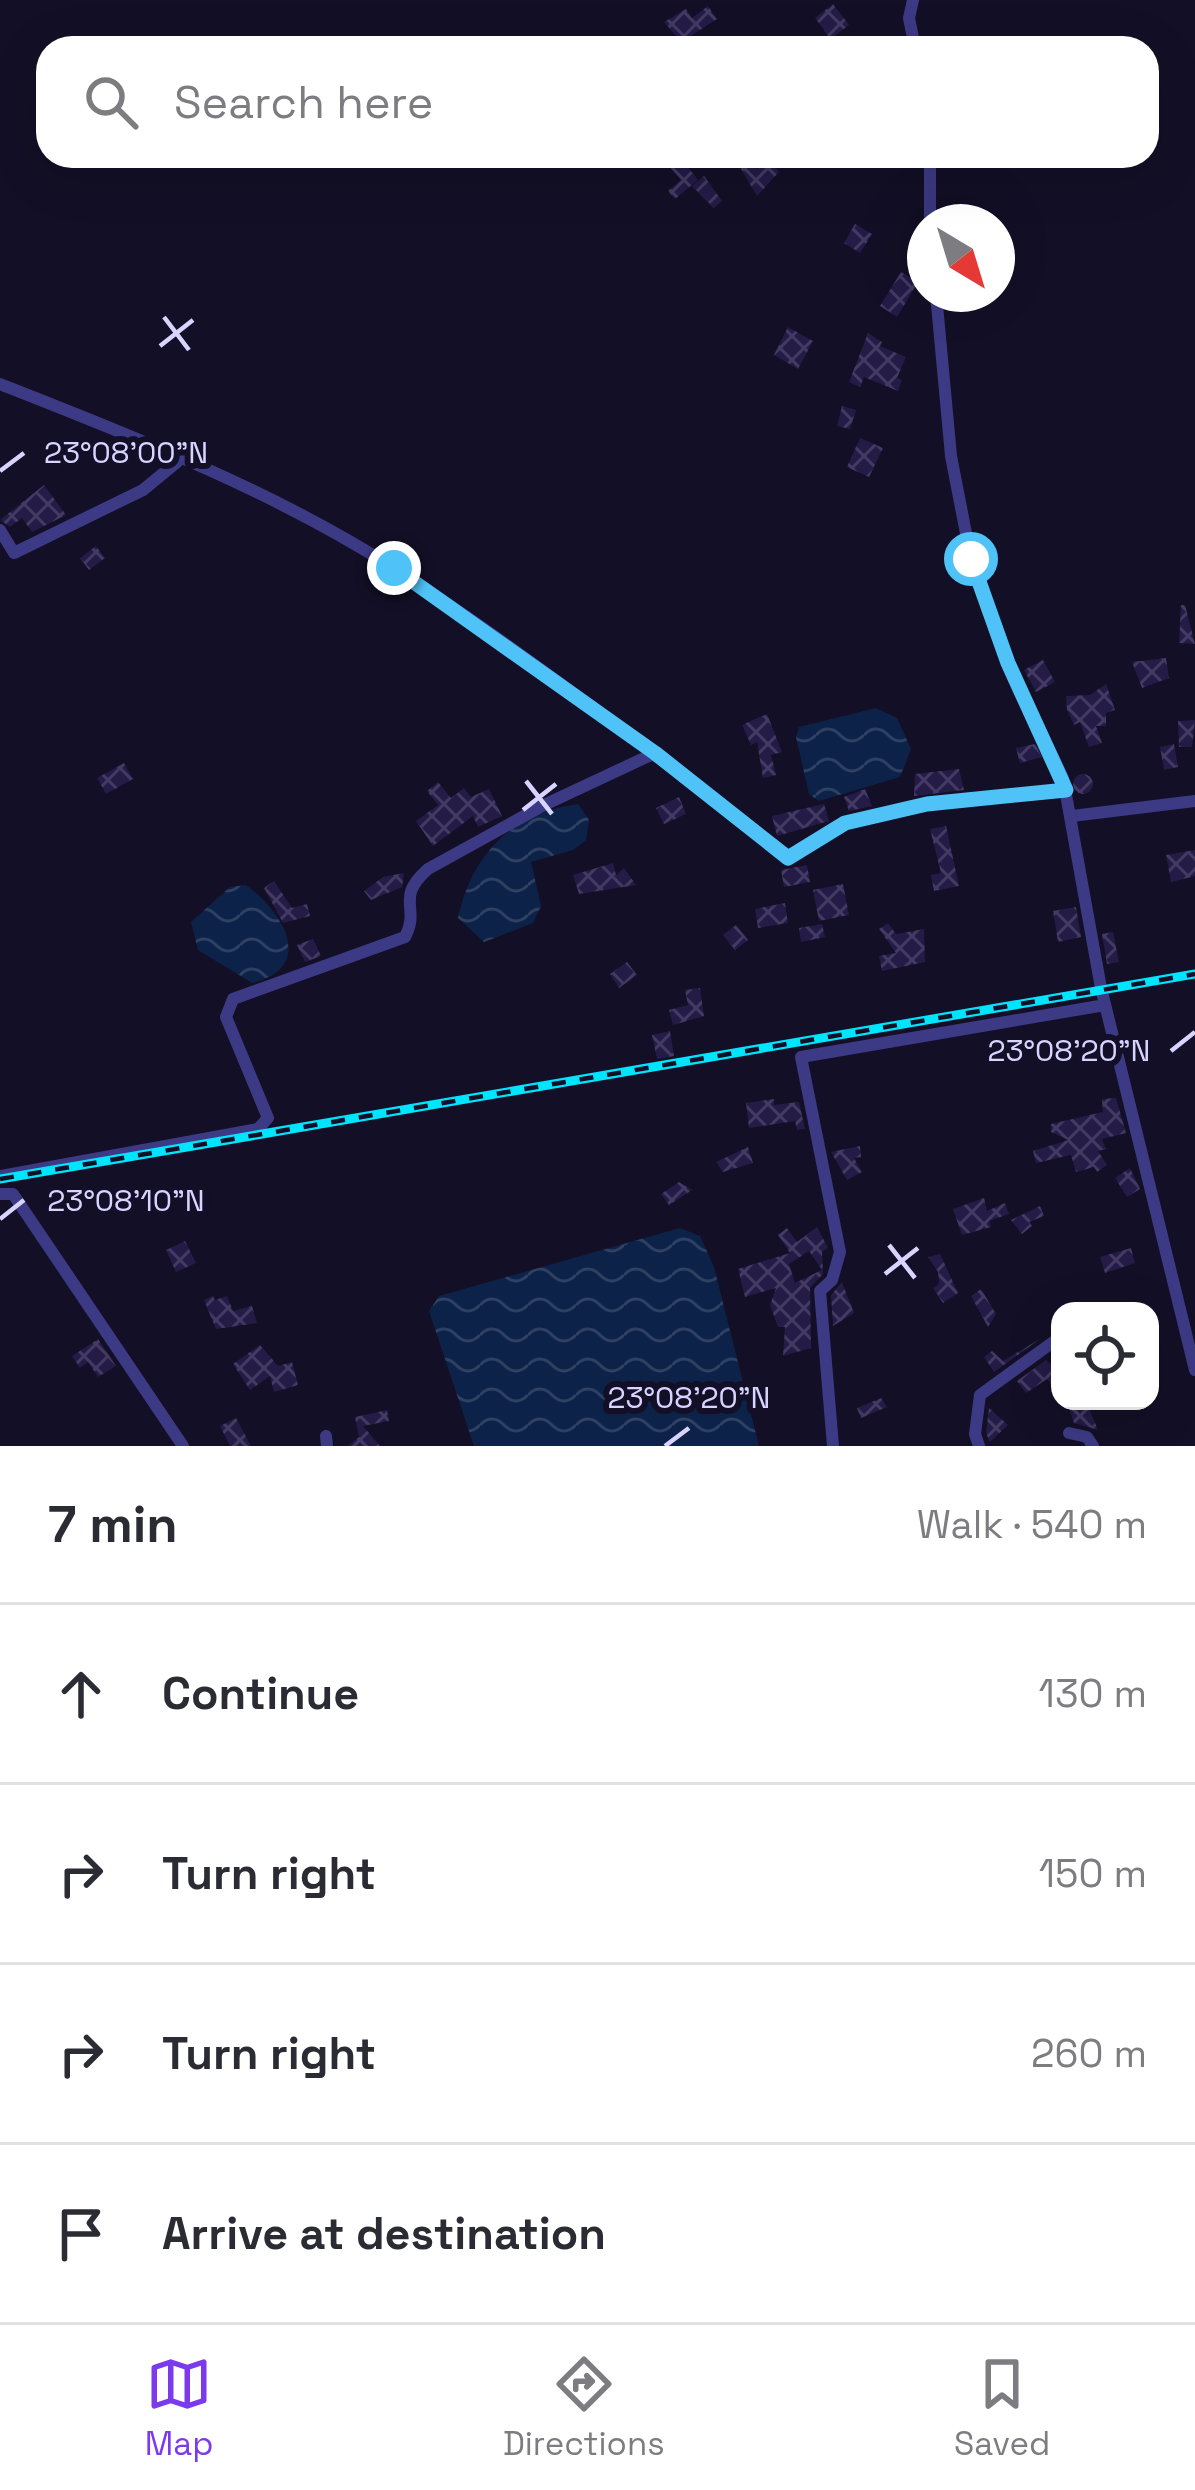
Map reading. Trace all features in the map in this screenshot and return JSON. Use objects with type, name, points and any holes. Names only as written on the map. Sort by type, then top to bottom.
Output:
[{"type":"street","points":[[913,0],[909,18],[913,36]]},
{"type":"street","points":[[930,168],[930,204]]},
{"type":"street","points":[[938,312],[951,456],[971,559],[1008,663],[1066,790],[1105,1005],[1195,1370]]},
{"type":"street","points":[[0,384],[186,457],[394,568],[655,753],[788,858],[845,823],[927,804],[1066,790]]},
{"type":"street","points":[[0,530],[14,553],[143,490],[177,462]]},
{"type":"street","points":[[0,1176],[258,1129],[268,1118],[226,1017],[233,998],[405,937],[411,926],[406,898],[412,884],[428,869],[544,805],[655,753]]},
{"type":"street","points":[[1072,816],[1195,801]]},
{"type":"street","points":[[833,1446],[820,1291],[832,1280],[840,1252],[802,1057],[1105,1005]]},
{"type":"street","points":[[0,1194],[13,1194],[183,1446]]},
{"type":"street","points":[[979,1446],[975,1434],[980,1395],[1051,1344]]},
{"type":"street","points":[[1069,1432],[1087,1437],[1093,1446]]},
{"type":"water","points":[[876,708],[897,718],[911,749],[900,777],[819,801],[809,794],[796,737],[799,727]]},
{"type":"water","points":[[578,804],[589,820],[586,840],[573,850],[531,862],[541,906],[533,923],[484,942],[458,918],[473,874],[485,856],[515,827]]},
{"type":"water","points":[[246,885],[281,924],[288,952],[272,975],[252,983],[198,950],[191,922],[230,887]]},
{"type":"water","points":[[680,1228],[700,1236],[714,1267],[759,1446],[474,1446],[429,1311],[439,1296]]},
{"type":"building","points":[[833,4],[849,25],[827,36],[815,18]]},
{"type":"building","points":[[708,6],[717,19],[690,36],[676,36],[664,22],[686,9],[692,18]]},
{"type":"building","points":[[671,168],[688,168],[698,180],[675,199],[668,191],[681,180]]},
{"type":"building","points":[[740,168],[776,168],[779,172],[757,196]]},
{"type":"building","points":[[704,176],[722,201],[714,208],[692,186]]},
{"type":"building","points":[[855,224],[872,234],[860,253],[844,243]]},
{"type":"building","points":[[901,272],[907,276],[907,300],[897,317],[880,306]]},
{"type":"building","points":[[788,327],[813,341],[798,369],[774,355]]},
{"type":"building","points":[[868,333],[882,342],[880,346],[906,357],[897,378],[902,380],[898,391],[864,377],[860,387],[849,382]]},
{"type":"building","points":[[842,406],[856,410],[850,429],[837,426]]},
{"type":"building","points":[[860,438],[883,448],[869,477],[847,467]]},
{"type":"building","points":[[44,485],[66,515],[32,532],[22,518],[10,527],[0,520]]},
{"type":"building","points":[[96,546],[105,558],[89,570],[80,558]]},
{"type":"building","points":[[1181,605],[1185,605],[1195,644],[1179,643]]},
{"type":"building","points":[[1166,658],[1169,678],[1142,688],[1132,662]]},
{"type":"building","points":[[1043,660],[1055,682],[1036,692],[1024,670]]},
{"type":"building","points":[[1106,684],[1115,710],[1106,713],[1106,726],[1096,726],[1102,743],[1089,747],[1080,722],[1074,725],[1067,710],[1066,696],[1090,695]]},
{"type":"building","points":[[767,714],[782,752],[771,755],[776,775],[763,778],[757,742],[751,745],[742,725]]},
{"type":"building","points":[[1195,720],[1192,747],[1179,747],[1178,721]]},
{"type":"building","points":[[1035,744],[1042,757],[1020,763],[1016,748]]},
{"type":"building","points":[[1174,744],[1178,767],[1164,770],[1160,747]]},
{"type":"building","points":[[124,763],[133,779],[106,794],[97,778]]},
{"type":"building","points":[[959,769],[964,790],[914,796],[915,774]]},
{"type":"building","points":[[1083,774],[1093,784],[1083,794],[1073,784]]},
{"type":"building","points":[[438,782],[451,798],[464,788],[471,797],[489,789],[502,816],[478,827],[473,816],[433,846],[416,821],[438,805],[427,791]]},
{"type":"building","points":[[865,789],[872,806],[849,811],[844,797]]},
{"type":"building","points":[[679,797],[686,814],[664,824],[656,808]]},
{"type":"building","points":[[824,804],[829,821],[777,836],[772,816]]},
{"type":"building","points":[[946,826],[959,886],[934,891],[931,875],[941,873],[930,829]]},
{"type":"building","points":[[1195,850],[1195,876],[1171,882],[1166,855]]},
{"type":"building","points":[[613,863],[616,875],[624,868],[636,885],[579,894],[573,875]]},
{"type":"building","points":[[807,865],[810,882],[784,887],[781,870]]},
{"type":"building","points":[[404,873],[402,887],[371,900],[364,891],[383,877]]},
{"type":"building","points":[[274,881],[292,908],[307,904],[310,916],[283,923],[264,888]]},
{"type":"building","points":[[843,884],[849,915],[819,921],[813,890]]},
{"type":"building","points":[[785,903],[788,923],[758,928],[755,909]]},
{"type":"building","points":[[1076,907],[1081,937],[1058,942],[1053,911]]},
{"type":"building","points":[[888,923],[896,934],[924,929],[925,962],[882,971],[879,956],[896,953],[879,929]]},
{"type":"building","points":[[822,924],[825,937],[801,942],[799,928]]},
{"type":"building","points":[[736,925],[748,940],[735,950],[723,935]]},
{"type":"building","points":[[1113,932],[1119,962],[1107,964],[1102,934]]},
{"type":"building","points":[[313,939],[321,956],[305,962],[297,945]]},
{"type":"building","points":[[627,962],[637,975],[619,988],[610,974]]},
{"type":"building","points":[[700,988],[704,1016],[673,1025],[669,1010],[688,1005],[685,990]]},
{"type":"building","points":[[670,1031],[674,1056],[657,1059],[652,1035]]},
{"type":"building","points":[[1116,1098],[1126,1133],[1102,1139],[1106,1149],[1098,1151],[1107,1165],[1097,1172],[1094,1167],[1076,1172],[1071,1155],[1036,1163],[1033,1151],[1068,1140],[1051,1132],[1051,1124],[1103,1112],[1102,1099]]},
{"type":"building","points":[[774,1099],[774,1105],[799,1102],[805,1129],[797,1130],[795,1121],[749,1128],[746,1103]]},
{"type":"building","points":[[860,1146],[861,1157],[854,1158],[862,1172],[847,1180],[831,1152]]},
{"type":"building","points":[[748,1147],[753,1163],[723,1172],[716,1162]]},
{"type":"building","points":[[1130,1168],[1140,1189],[1127,1197],[1115,1178]]},
{"type":"building","points":[[679,1182],[692,1190],[669,1205],[661,1194]]},
{"type":"building","points":[[984,1198],[987,1211],[1005,1203],[1009,1214],[989,1221],[991,1227],[962,1235],[953,1209]]},
{"type":"building","points":[[1040,1206],[1044,1216],[1029,1222],[1032,1226],[1022,1234],[1011,1220]]},
{"type":"building","points":[[817,1227],[828,1248],[822,1252],[823,1274],[810,1288],[811,1348],[783,1356],[785,1327],[778,1327],[770,1305],[776,1288],[745,1297],[738,1269],[790,1253],[778,1235],[787,1228],[797,1242]],"holes":[[[809,1251],[822,1270],[795,1283],[789,1264]]]},
{"type":"building","points":[[185,1241],[196,1263],[176,1272],[166,1250]]},
{"type":"building","points":[[1131,1248],[1135,1263],[1105,1273],[1100,1257]]},
{"type":"building","points":[[940,1254],[958,1293],[943,1303],[933,1288],[939,1284],[938,1272],[928,1257]]},
{"type":"building","points":[[842,1282],[854,1313],[833,1326],[831,1295]]},
{"type":"building","points":[[981,1289],[996,1314],[988,1327],[971,1296]]},
{"type":"building","points":[[213,1296],[215,1300],[227,1296],[233,1311],[252,1306],[257,1323],[216,1329],[204,1300]]},
{"type":"building","points":[[98,1339],[116,1366],[98,1377],[88,1362],[80,1368],[72,1356]]},
{"type":"building","points":[[1040,1339],[994,1372],[984,1357],[992,1351],[1003,1361]]},
{"type":"building","points":[[260,1345],[278,1366],[292,1362],[298,1385],[274,1392],[270,1376],[250,1390],[233,1364]]},
{"type":"building","points":[[1046,1360],[1051,1365],[1051,1384],[1047,1379],[1026,1393],[1017,1381]]},
{"type":"building","points":[[881,1398],[887,1407],[861,1418],[857,1408]]},
{"type":"building","points":[[989,1408],[1008,1425],[990,1442],[986,1433]]},
{"type":"building","points":[[387,1410],[389,1421],[363,1426],[380,1446],[348,1446],[359,1437],[355,1417]]},
{"type":"building","points":[[1069,1410],[1090,1410],[1098,1430],[1074,1423]]},
{"type":"building","points":[[236,1418],[251,1446],[230,1446],[220,1426]]},
{"type":"railway","points":[[0,1179],[1195,974]]},
{"type":"route","points":[[394,568],[655,753],[788,858],[845,823],[927,804],[1066,790],[1008,663],[971,559]]}]
